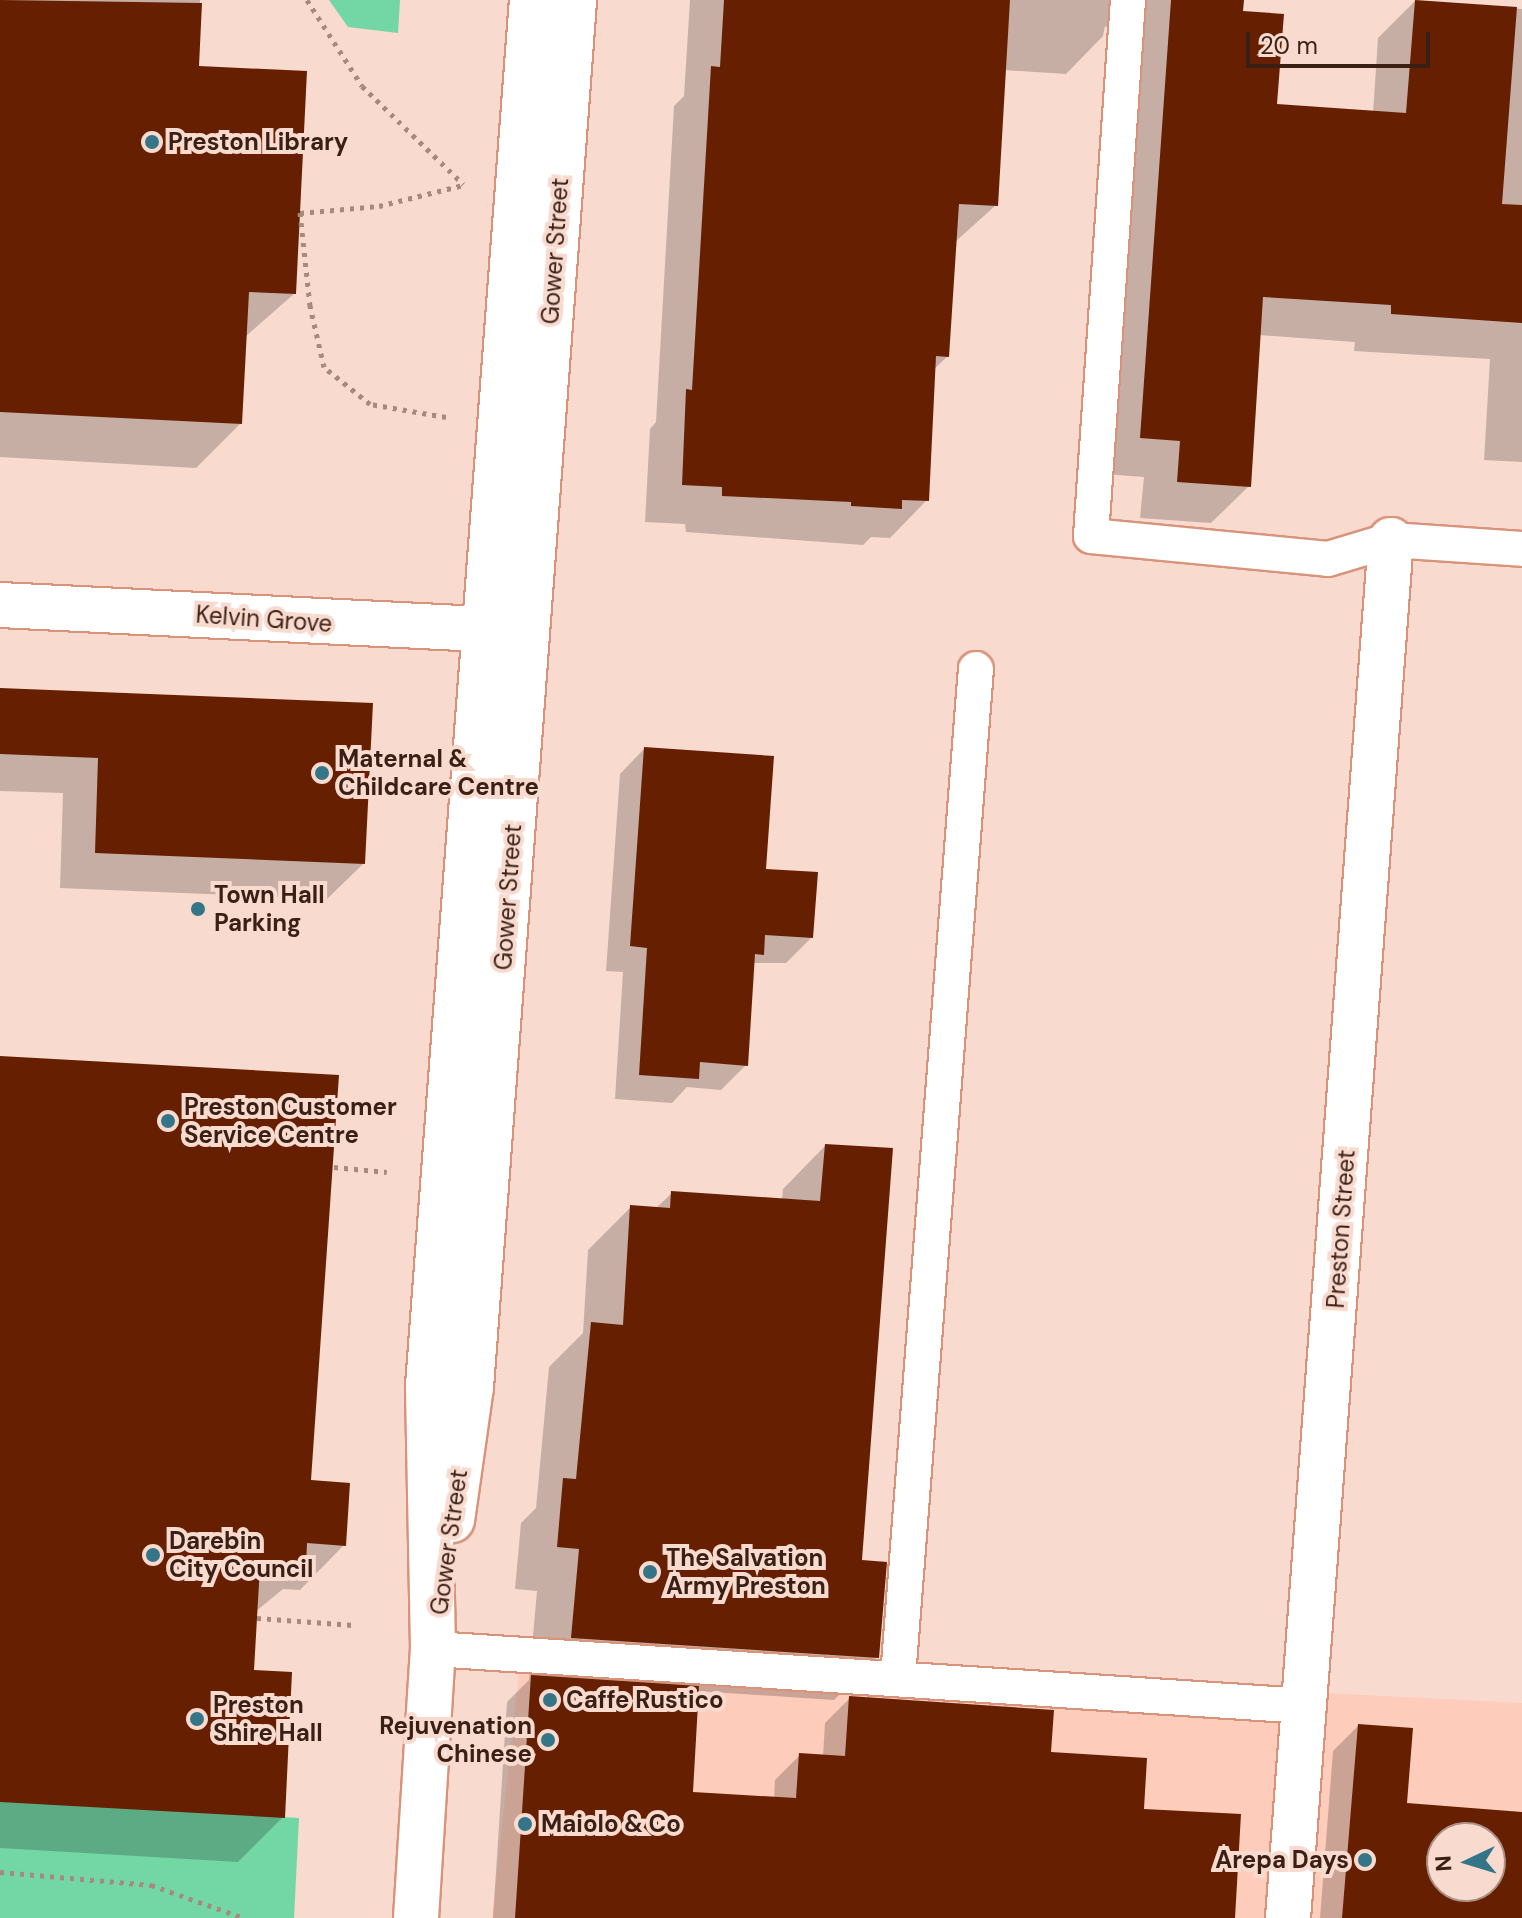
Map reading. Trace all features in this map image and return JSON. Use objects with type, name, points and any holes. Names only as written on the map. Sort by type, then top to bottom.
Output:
[{"type":"street","name":"Gower Street","points":[[433,1649],[428,1386],[482,629],[532,0]]},
{"type":"street","name":"Gower Street","points":[[416,1918],[433,1649],[471,1387],[574,0]]},
{"type":"street","name":"Preston Street","points":[[1288,1918],[1391,540]]},
{"type":"street","name":"Kelvin Grove","points":[[0,605],[429,630],[527,632]]},
{"type":"lane","points":[[1128,0],[1091,536],[1328,559],[1391,540],[1522,549]]},
{"type":"lane","points":[[898,1677],[976,669]]},
{"type":"lane","points":[[433,1649],[1306,1706]]},
{"type":"path","points":[[307,0],[362,86],[463,184],[379,206],[300,213],[310,306],[324,367],[370,404],[446,417]]},
{"type":"path","points":[[334,1167],[387,1172]]},
{"type":"path","points":[[257,1618],[354,1625]]},
{"type":"path","points":[[0,1872],[151,1885],[244,1918]]},
{"type":"shaded area","points":[[521,1652],[1522,1703],[1522,1918],[492,1918]]},
{"type":"green space","points":[[329,0],[400,0],[398,33],[348,27]]},
{"type":"green space","points":[[0,1801],[299,1818],[294,1918],[0,1918]]},
{"type":"building","name":"Preston Library","points":[[0,0],[202,3],[199,66],[307,71],[296,294],[249,292],[242,424],[0,412]]},
{"type":"building","points":[[724,0],[1010,0],[998,206],[959,204],[949,357],[936,356],[929,501],[902,500],[902,509],[851,506],[851,502],[722,496],[722,487],[682,485],[686,389],[692,390],[711,66],[720,67]]},
{"type":"building","points":[[1171,0],[1244,0],[1243,11],[1284,14],[1277,104],[1406,113],[1415,0],[1517,7],[1502,204],[1522,205],[1522,323],[1391,314],[1391,305],[1263,297],[1251,487],[1177,482],[1180,441],[1140,438]]},
{"type":"building","points":[[0,688],[373,703],[365,864],[95,853],[98,758],[0,754]]},
{"type":"building","points":[[644,747],[774,756],[766,869],[818,872],[813,938],[765,935],[764,955],[755,954],[748,1066],[700,1062],[699,1079],[639,1075],[647,948],[630,946]]},
{"type":"building","name":"Darebin City Council","points":[[0,1056],[339,1075],[311,1480],[350,1483],[346,1546],[307,1543],[306,1568],[260,1566],[254,1670],[292,1672],[285,1818],[0,1802]]},
{"type":"building","points":[[825,1144],[893,1148],[862,1560],[887,1562],[879,1658],[571,1638],[579,1549],[557,1547],[563,1478],[576,1479],[591,1322],[623,1325],[630,1205],[670,1208],[671,1191],[820,1201]]},
{"type":"building","points":[[531,1675],[699,1686],[693,1792],[796,1798],[799,1753],[845,1756],[849,1696],[1054,1710],[1051,1752],[1147,1758],[1144,1809],[1241,1814],[1235,1918],[515,1918]]},
{"type":"building","points":[[1358,1724],[1413,1728],[1407,1803],[1522,1812],[1522,1918],[1342,1918]]},
{"type":"place","name":"Preston Library","points":[[152,142]]},
{"type":"place","name":"Maternal & Childcare Centre","points":[[322,773]]},
{"type":"place","name":"Town Hall Parking","points":[[198,909]]},
{"type":"place","name":"Preston Customer Service Centre","points":[[168,1121]]},
{"type":"place","name":"Darebin City Council","points":[[153,1555]]},
{"type":"place","name":"The Salvation Army Preston","points":[[650,1572]]},
{"type":"place","name":"Caffe Rustico","points":[[550,1700]]},
{"type":"place","name":"Preston Shire Hall","points":[[197,1719]]},
{"type":"place","name":"Rejuvenation Chinese","points":[[548,1740]]},
{"type":"place","name":"Maiolo & Co","points":[[525,1824]]},
{"type":"place","name":"Arepa Days","points":[[1365,1860]]}]
